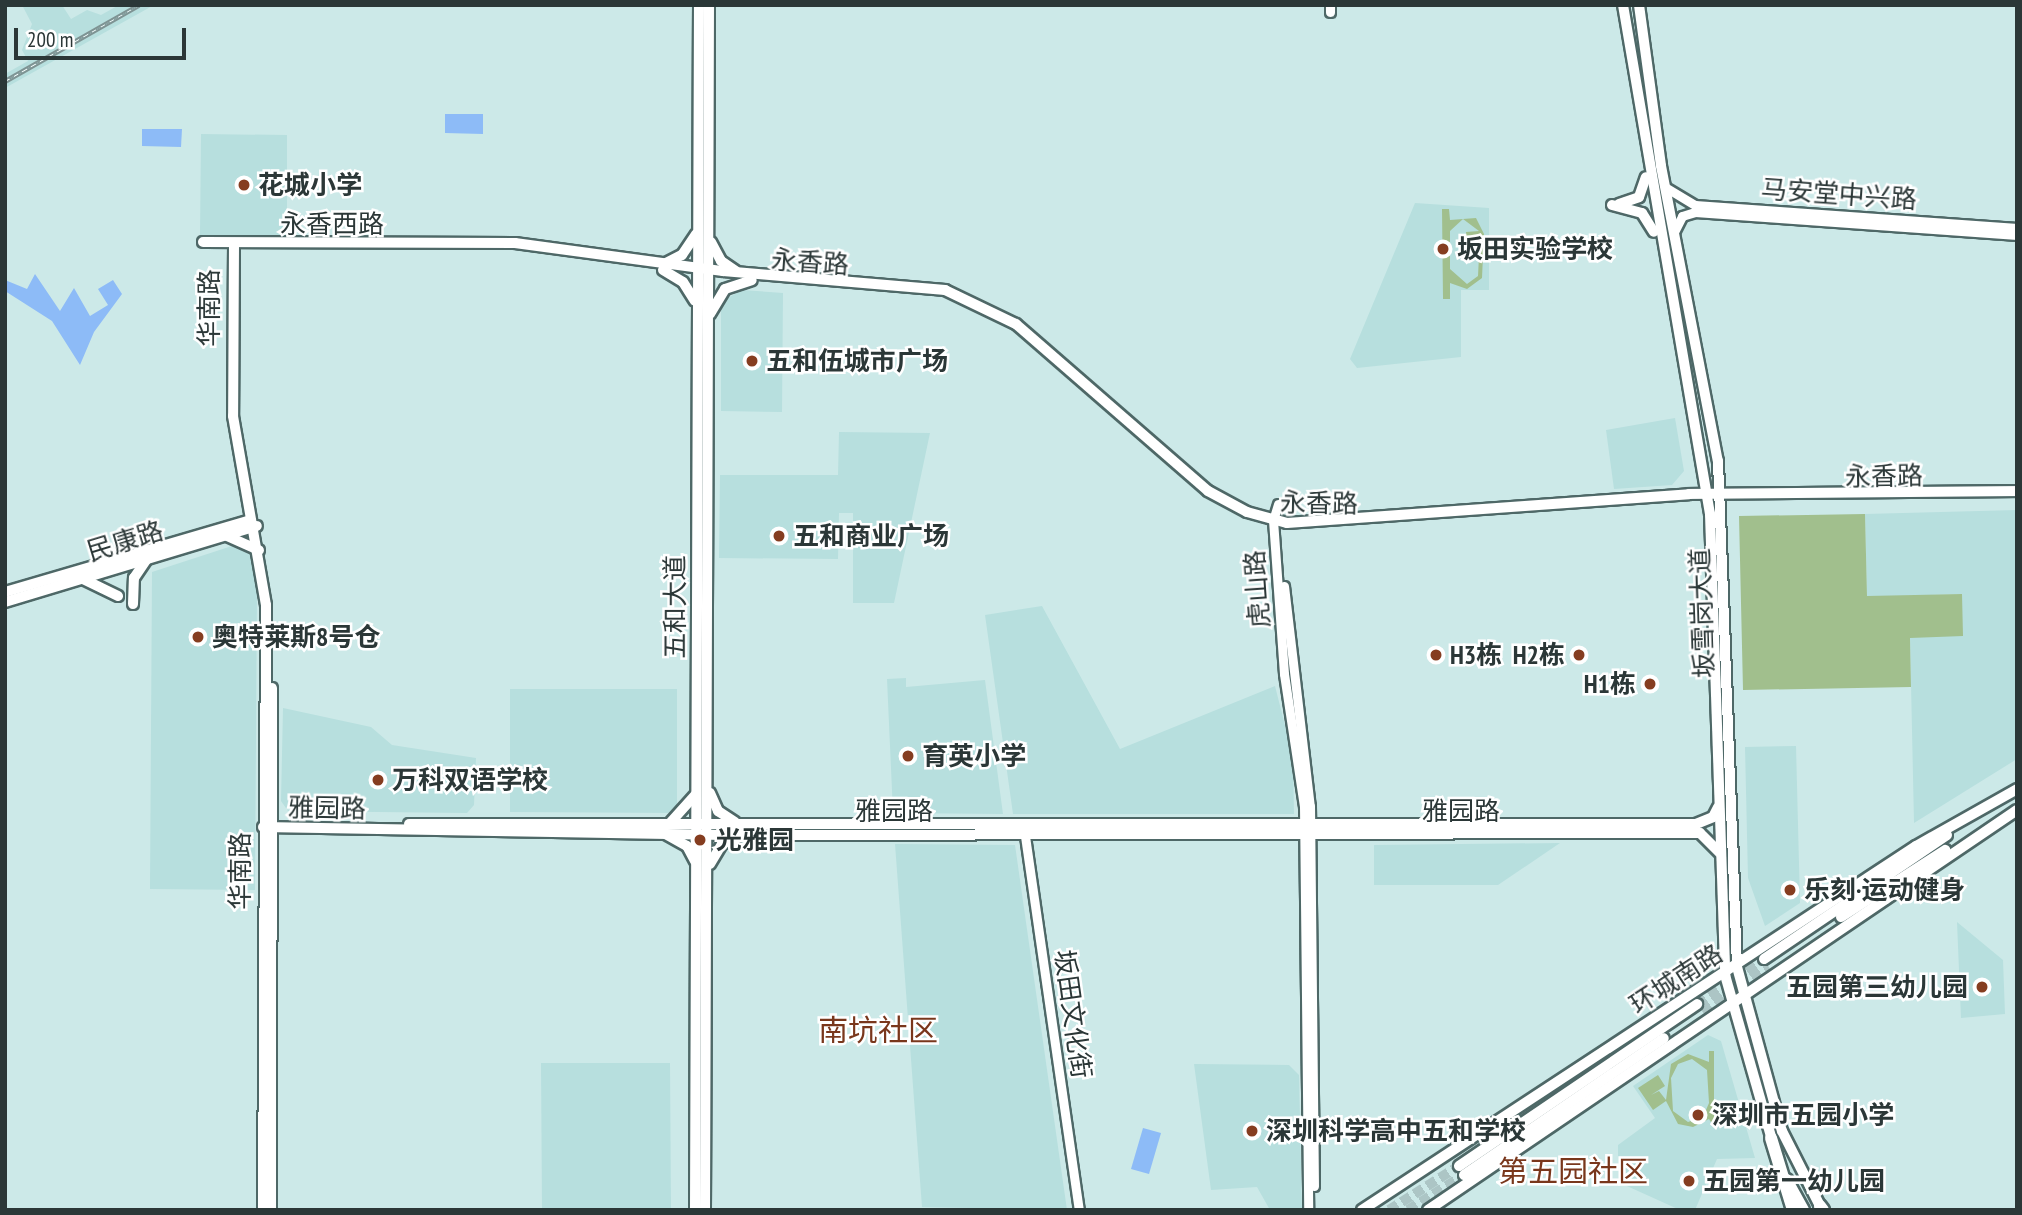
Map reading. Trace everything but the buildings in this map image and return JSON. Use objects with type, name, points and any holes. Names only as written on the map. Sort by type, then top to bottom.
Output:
[{"type":"highway","points":[[1771,1138],[1793,1210]]},
{"type":"main road","name":"五和大道","points":[[699,5],[705,227]]},
{"type":"main road","name":"五和大道","points":[[695,1210],[696,869],[702,829],[703,784],[703,272],[709,5]]},
{"type":"main road","name":"坂雪岗大道","points":[[1623,5],[1647,168],[1705,497],[1725,975],[1771,1138],[1786,1177],[1804,1210]]},
{"type":"main road","name":"坂雪岗大道","points":[[1639,5],[1665,186],[1721,497],[1737,967],[1782,1131],[1822,1209]]},
{"type":"main road","points":[[1647,168],[1639,197],[1612,205],[1645,216],[1660,244]]},
{"type":"main road","points":[[697,309],[688,287],[662,267],[682,255],[705,227],[721,261],[742,273]]},
{"type":"main road","name":"永香西路","points":[[203,242],[234,245],[529,244],[703,272]]},
{"type":"main road","name":"华南路","points":[[234,245],[232,398],[246,492],[255,523],[272,624],[263,1210]]},
{"type":"main road","name":"华南路","points":[[234,245],[239,416],[266,614],[271,1210]]},
{"type":"main road","name":"五和大道","points":[[703,272],[697,309],[704,321]]},
{"type":"main road","name":"永香路","points":[[703,272],[932,288],[982,303],[1016,324],[1197,484],[1237,508],[1277,524]]},
{"type":"main road","name":"永香路","points":[[703,272],[752,280],[922,293],[979,308],[1194,489],[1235,514],[1277,524],[1705,497],[2017,497]]},
{"type":"main road","points":[[704,321],[720,294],[752,280]]},
{"type":"main road","name":"永香路","points":[[1721,497],[2017,491]]},
{"type":"main road","points":[[246,492],[242,510],[223,531],[259,550]]},
{"type":"main road","name":"民康路","points":[[5,592],[255,523]]},
{"type":"main road","name":"民康路","points":[[5,602],[223,531]]},
{"type":"main road","points":[[133,604],[136,573],[151,556]]},
{"type":"main road","points":[[80,579],[118,596]]},
{"type":"main road","points":[[696,869],[687,846],[662,829],[683,816],[703,784],[718,811],[742,830],[719,847],[708,873]]},
{"type":"main road","name":"环城南路","points":[[1362,1210],[1725,975],[1916,846],[2017,790]]},
{"type":"main road","name":"环城南路","points":[[2017,790],[1766,963],[1916,866],[2017,809]]},
{"type":"main road","name":"雅园路","points":[[1308,829],[1696,824],[1713,817],[1718,807]]},
{"type":"main road","name":"环城南路","points":[[1428,1210],[1626,1077],[1730,1000],[2017,809]]},
{"type":"main road","name":"雅园路","points":[[269,827],[1308,829],[1700,833],[1719,852]]},
{"type":"main road","name":"五和大道","points":[[702,829],[708,873],[705,1210]]},
{"type":"main road","name":"环城南路","points":[[1700,1008],[1522,1135],[1461,1170],[1494,1143],[1700,1008]]},
{"type":"main road","points":[[1494,1143],[1649,1023]]},
{"type":"main road","points":[[1522,1135],[1626,1077]]},
{"type":"street","name":"马安堂中兴路","points":[[1665,186],[1695,205],[2017,228]]},
{"type":"street","name":"马安堂中兴路","points":[[1674,234],[1677,221],[1695,212],[2017,235]]},
{"type":"street","name":"虎山路","points":[[1277,524],[1290,674],[1308,829],[1314,1210]]},
{"type":"street","name":"坂田文化街","points":[[1024,828],[1079,1210]]},
{"type":"street","name":"虎山路","points":[[1308,829],[1308,1210]]},
{"type":"shaded area","points":[[22,5],[62,5],[71,19],[87,10],[101,15],[119,5],[154,5],[5,88],[5,74],[28,61],[22,50],[32,24]]},
{"type":"shaded area","name":"花城小学","points":[[201,134],[287,135],[287,235],[200,235]]},
{"type":"shaded area","name":"坂田实验学校","points":[[1415,203],[1489,208],[1489,290],[1461,290],[1461,357],[1357,368],[1350,359]]},
{"type":"shaded area","name":"五和伍城市广场","points":[[742,290],[783,293],[782,412],[721,411],[721,310],[726,299]]},
{"type":"shaded area","points":[[1675,418],[1684,471],[1672,485],[1614,489],[1606,430]]},
{"type":"shaded area","points":[[839,432],[930,433],[894,603],[853,603],[853,513],[839,513],[838,559],[719,558],[720,475],[838,475]]},
{"type":"shaded area","points":[[2017,510],[2017,759],[1914,823],[1910,637],[1961,594],[1867,597],[1865,514]]},
{"type":"shaded area","points":[[235,545],[252,556],[257,591],[255,890],[150,889],[152,572]]},
{"type":"shaded area","points":[[1042,606],[1120,749],[1275,686],[1293,757],[1294,814],[1013,814],[985,615]]},
{"type":"shaded area","points":[[906,678],[906,687],[985,680],[1003,814],[893,813],[887,679]]},
{"type":"shaded area","points":[[510,689],[677,689],[677,813],[510,812]]},
{"type":"shaded area","name":"万科双语学校","points":[[283,708],[371,727],[392,745],[476,758],[474,805],[467,813],[288,811],[281,801]]},
{"type":"shaded area","points":[[1796,746],[1800,903],[1765,926],[1748,878],[1745,747]]},
{"type":"shaded area","points":[[1560,843],[1498,885],[1374,885],[1374,845]]},
{"type":"shaded area","points":[[895,844],[1015,845],[1067,1210],[922,1207]]},
{"type":"shaded area","name":"五园第三幼儿园","points":[[1957,922],[2003,960],[2005,1014],[1961,1018]]},
{"type":"shaded area","name":"深圳市五园小学","points":[[1708,1035],[1721,1041],[1755,1158],[1717,1159],[1695,1210],[1680,1210],[1618,1182],[1618,1145],[1655,1118],[1633,1086]]},
{"type":"shaded area","points":[[541,1063],[670,1063],[671,1210],[542,1210]]},
{"type":"shaded area","name":"深圳科学高中五和学校","points":[[1194,1064],[1289,1065],[1299,1075],[1302,1210],[1270,1210],[1257,1187],[1211,1190]]},
{"type":"green space","points":[[1442,209],[1449,209],[1450,220],[1463,219],[1476,218],[1484,234],[1482,278],[1467,289],[1450,283],[1450,299],[1443,299]],"holes":[[[1463,219],[1479,231],[1466,232],[1466,256],[1479,256],[1478,276],[1467,284],[1450,269],[1450,231]]]},
{"type":"green space","points":[[1865,514],[1867,596],[1962,594],[1963,636],[1910,638],[1911,687],[1743,690],[1739,516]]},
{"type":"green space","points":[[1709,1051],[1714,1051],[1714,1127],[1709,1119],[1693,1127],[1678,1124],[1666,1101],[1653,1110],[1638,1088],[1658,1075],[1665,1086],[1651,1095],[1659,1091],[1666,1100],[1671,1064],[1688,1054],[1709,1062]],"holes":[[[1692,1059],[1707,1070],[1709,1103],[1703,1117],[1688,1122],[1673,1111],[1671,1078],[1678,1064]]]},
{"type":"water","points":[[445,114],[483,114],[483,134],[445,133]]},
{"type":"water","points":[[142,129],[182,129],[181,147],[142,146]]},
{"type":"water","points":[[35,274],[60,311],[74,288],[90,316],[108,305],[98,289],[113,280],[122,294],[94,332],[80,365],[52,321],[5,291],[5,280],[27,289]]},
{"type":"water","points":[[1143,1128],[1161,1133],[1149,1174],[1131,1169]]},
{"type":"tunnel","points":[[1697,1004],[1764,959]]},
{"type":"tunnel","points":[[1702,1011],[1769,967]]},
{"type":"tunnel","points":[[1389,1210],[1459,1166]]},
{"type":"tunnel","points":[[1408,1210],[1464,1175]]},
{"type":"railway","points":[[5,81],[139,5]]},
{"type":"place","name":"花城小学","points":[[244,185]]},
{"type":"place","name":"坂田实验学校","points":[[1443,249]]},
{"type":"place","name":"五和伍城市广场","points":[[752,361]]},
{"type":"place","name":"五和商业广场","points":[[779,536]]},
{"type":"place","name":"奥特莱斯8号仓","points":[[198,637]]},
{"type":"place","name":"H3栋","points":[[1436,655]]},
{"type":"place","name":"H2栋","points":[[1579,655]]},
{"type":"place","name":"H1栋","points":[[1650,684]]},
{"type":"place","name":"育英小学","points":[[908,756]]},
{"type":"place","name":"万科双语学校","points":[[378,780]]},
{"type":"place","name":"光雅园","points":[[700,840]]},
{"type":"place","name":"乐刻·运动健身","points":[[1790,890]]},
{"type":"place","name":"五园第三幼儿园","points":[[1982,987]]},
{"type":"place","name":"深圳市五园小学","points":[[1698,1115]]},
{"type":"place","name":"深圳科学高中五和学校","points":[[1252,1131]]},
{"type":"place","name":"五园第一幼儿园","points":[[1689,1181]]},
{"type":"district","name":"南坑社区","points":[[878,1030]]},
{"type":"district","name":"第五园社区","points":[[1573,1171]]}]
